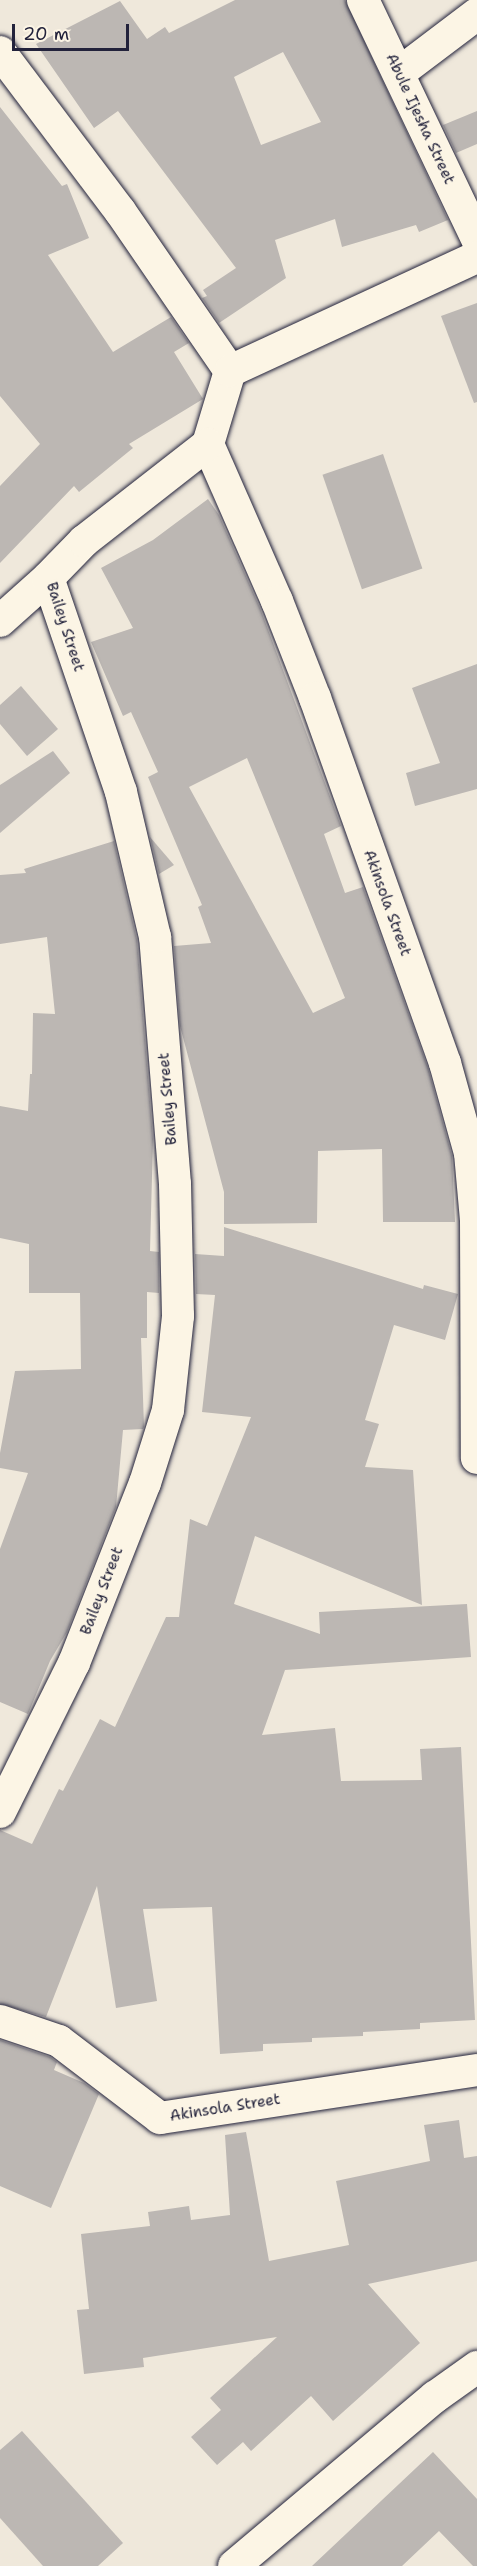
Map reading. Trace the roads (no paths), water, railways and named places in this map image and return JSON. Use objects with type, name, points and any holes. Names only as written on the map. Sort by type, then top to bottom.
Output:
[{"type":"street","name":"Abule Ijesha Street","points":[[363,0],[477,239]]},
{"type":"street","points":[[399,73],[477,14]]},
{"type":"street","points":[[0,52],[120,211],[231,371]]},
{"type":"street","points":[[208,444],[231,371],[477,257]]},
{"type":"street","name":"Bailey Street","points":[[0,1812],[74,1663],[145,1483],[168,1410],[178,1316],[174,1184],[155,937],[121,792],[48,578],[84,541],[208,444]]},
{"type":"street","name":"Akinsola Street","points":[[208,444],[256,551],[315,698],[445,1063],[470,1153],[476,1220],[477,1458]]},
{"type":"street","points":[[0,621],[48,578]]},
{"type":"street","name":"Akinsola Street","points":[[0,2021],[59,2041],[160,2118],[477,2070]]},
{"type":"street","points":[[234,2566],[435,2397],[477,2367]]}]
